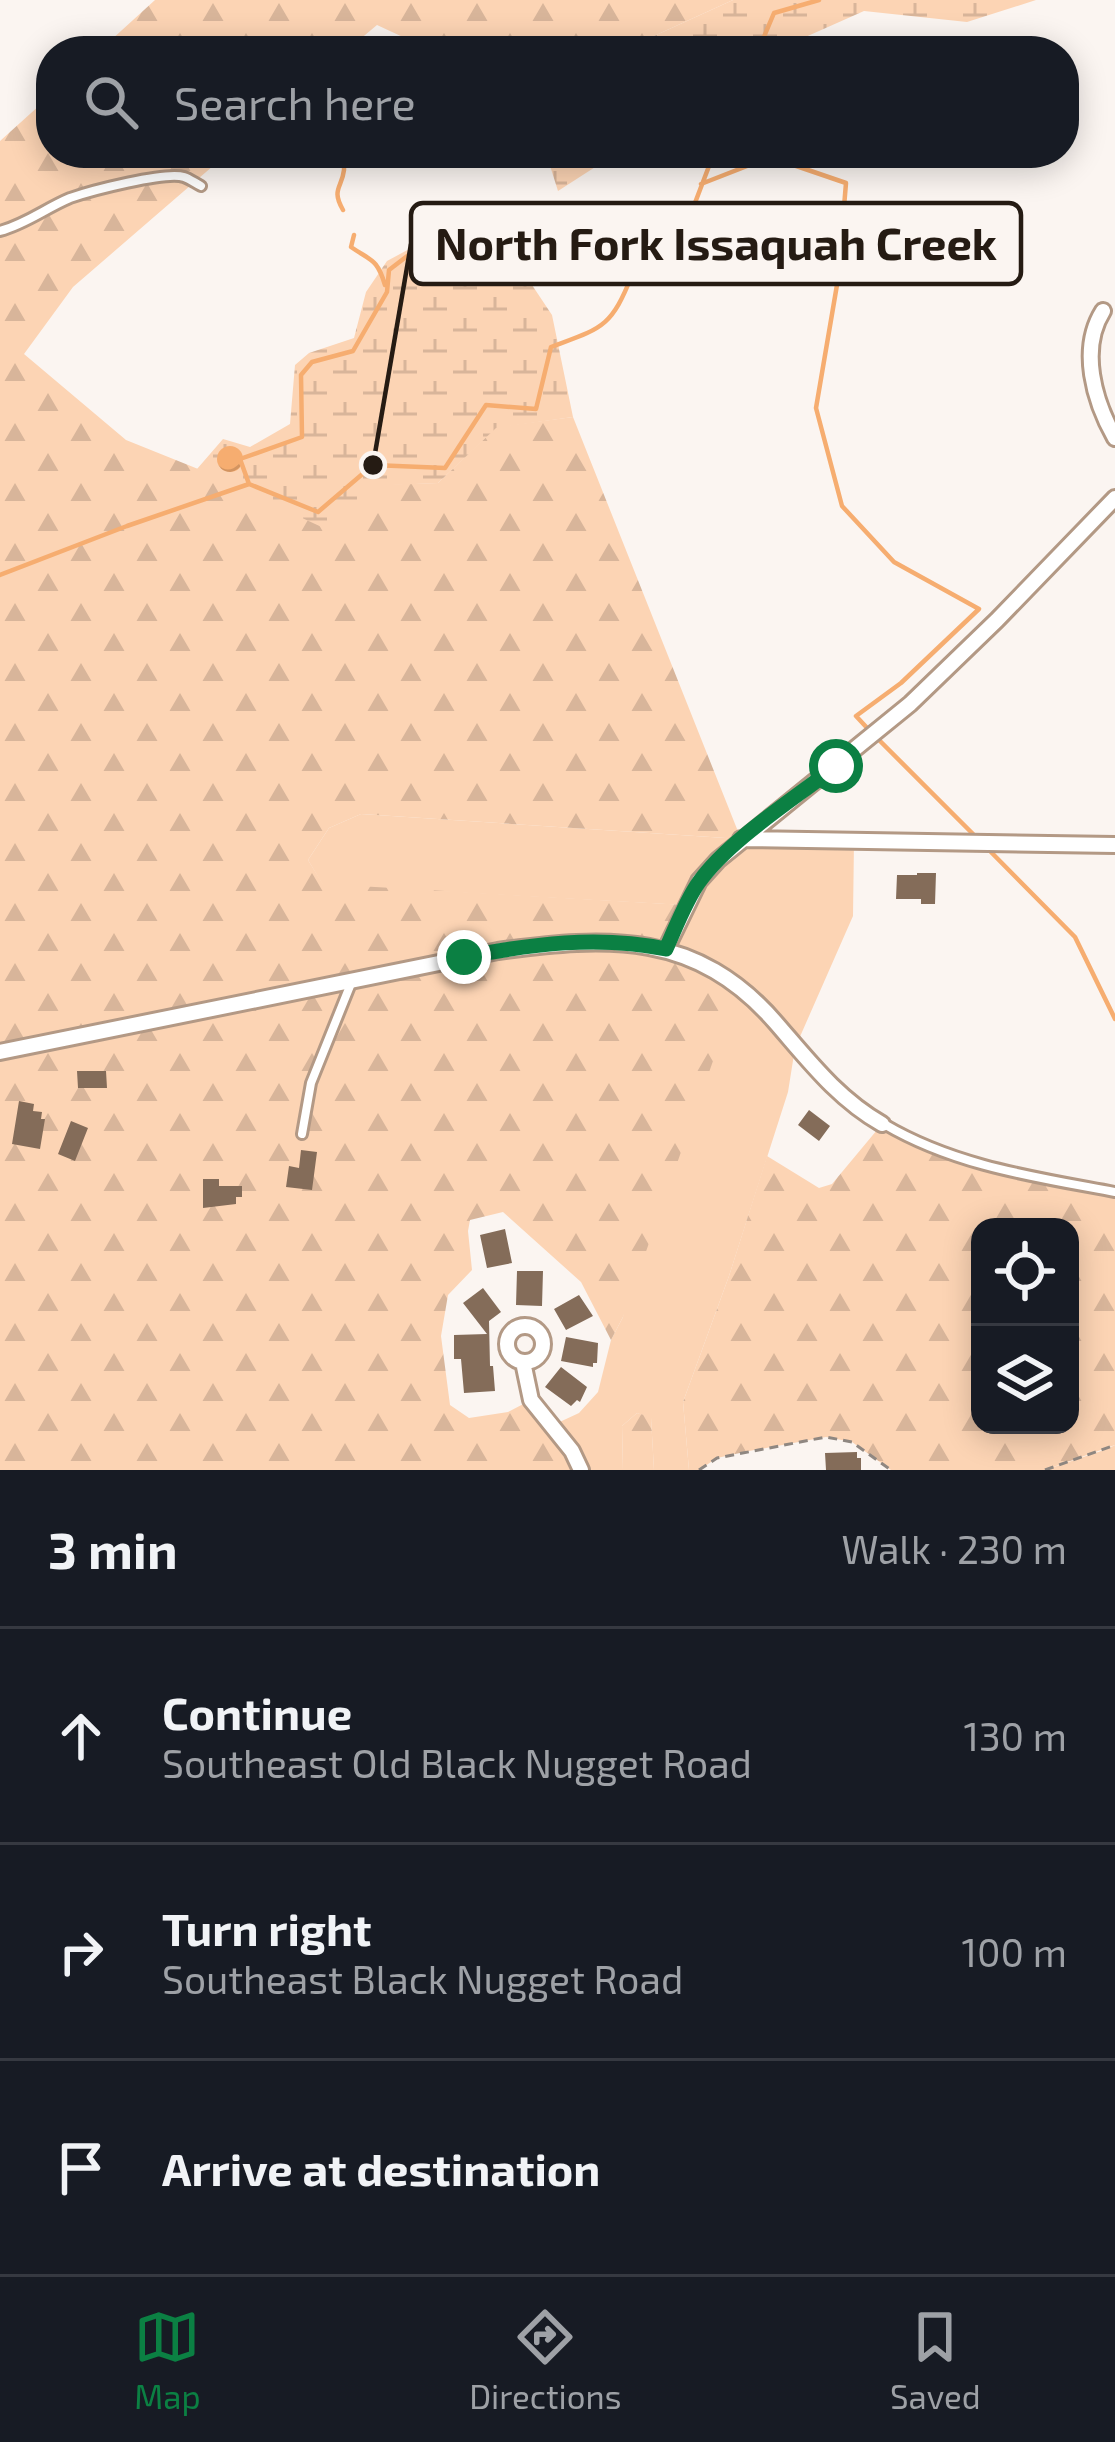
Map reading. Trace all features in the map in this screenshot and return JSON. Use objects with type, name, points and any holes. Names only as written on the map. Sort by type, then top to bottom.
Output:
[{"type":"street","points":[[1103,311],[1091,334],[1092,366],[1103,417],[1115,438]]},
{"type":"street","points":[[666,949],[699,881],[741,839],[910,704],[1115,498]]},
{"type":"street","points":[[741,839],[1115,845]]},
{"type":"street","points":[[0,1052],[498,951],[611,941],[666,949],[739,988],[835,1089],[882,1124]]},
{"type":"street","points":[[524,1362],[530,1400],[572,1451],[581,1470]]},
{"type":"lane","points":[[0,230],[90,192],[168,176],[182,176],[201,186]]},
{"type":"lane","points":[[302,1134],[311,1083],[353,980]]},
{"type":"lane","points":[[882,1124],[975,1164],[1115,1192]]},
{"type":"path","points":[[699,1470],[717,1459],[826,1437],[852,1442],[891,1470]]},
{"type":"path","points":[[1045,1470],[1115,1445]]},
{"type":"green space","points":[[155,0],[733,0],[654,36],[401,36],[377,25],[364,36],[115,36]]},
{"type":"green space","points":[[733,0],[1036,0],[967,22],[864,11],[808,36],[654,36]]},
{"type":"green space","points":[[36,109],[36,168],[211,168],[73,287],[24,354],[126,440],[223,479],[438,483],[496,427],[573,417],[741,839],[361,814],[329,828],[308,860],[323,884],[686,905],[666,949],[739,987],[611,1340],[581,1282],[503,1212],[470,1220],[472,1270],[448,1295],[441,1336],[450,1405],[469,1418],[508,1412],[531,1400],[581,1470],[0,1470],[0,141]]},
{"type":"green space","points":[[551,168],[594,168],[558,191]]},
{"type":"green space","points":[[465,219],[490,222],[552,315],[573,417],[496,428],[438,483],[370,486],[328,530],[197,469],[223,439],[250,447],[290,424],[295,365],[309,353],[354,338],[366,292],[387,261]]},
{"type":"green space","points":[[361,814],[741,839],[854,841],[853,916],[795,1048],[788,1092],[683,1402],[689,1470],[654,1470],[651,1418],[637,1413],[622,1426],[623,1470],[581,1470],[551,1426],[579,1413],[598,1392],[611,1340],[623,1317],[666,949],[684,905],[323,885],[308,860],[329,828]]},
{"type":"green space","points":[[882,1124],[936,1151],[1115,1193],[1115,1445],[1045,1470],[891,1470],[852,1442],[826,1437],[717,1458],[699,1470],[689,1470],[683,1402],[767,1156],[819,1188],[832,1184]]},
{"type":"green space","points":[[637,1413],[651,1417],[654,1470],[623,1470],[622,1426]]},
{"type":"green space","points":[[1115,1445],[1115,1470],[1045,1470],[1107,1449]]},
{"type":"water","points":[[230,446],[243,459],[230,472],[217,459]]},
{"type":"building","points":[[936,873],[935,904],[896,899],[897,875]]},
{"type":"building","points":[[77,1071],[106,1071],[107,1088],[78,1088]]},
{"type":"building","points":[[19,1101],[34,1104],[33,1111],[42,1112],[40,1149],[12,1144]]},
{"type":"building","points":[[809,1110],[830,1126],[819,1141],[798,1125]]},
{"type":"building","points":[[71,1121],[88,1128],[75,1161],[58,1154]]},
{"type":"building","points":[[301,1150],[317,1152],[312,1190],[286,1187],[289,1166],[299,1168]]},
{"type":"building","points":[[203,1179],[219,1179],[219,1186],[242,1186],[242,1197],[236,1197],[236,1204],[203,1208]]},
{"type":"building","points":[[505,1229],[512,1263],[487,1268],[480,1235]]},
{"type":"building","points":[[517,1271],[543,1271],[542,1306],[516,1305]]},
{"type":"building","points":[[483,1288],[501,1312],[489,1321],[495,1391],[464,1393],[461,1359],[454,1359],[454,1335],[487,1334],[463,1303]]},
{"type":"building","points":[[579,1295],[593,1316],[566,1330],[554,1309]]},
{"type":"building","points":[[566,1337],[598,1343],[597,1363],[593,1367],[561,1361]]},
{"type":"building","points":[[561,1367],[587,1387],[580,1402],[571,1406],[545,1387]]},
{"type":"building","points":[[857,1452],[861,1470],[826,1470],[825,1453]]},
{"type":"waterway","points":[[764,36],[774,13],[819,0]]},
{"type":"waterway","points":[[343,210],[338,193],[344,168]]},
{"type":"waterway","points":[[0,575],[249,484],[318,512],[373,465],[445,468],[486,405],[536,409],[551,347],[603,324],[618,306],[632,275],[674,258],[708,168]]},
{"type":"waterway","points":[[701,184],[742,168]]},
{"type":"waterway","points":[[802,168],[846,183],[838,279],[816,408],[842,506],[894,562],[979,609],[901,683],[856,716],[869,730]]},
{"type":"waterway","points":[[354,235],[351,247],[376,265],[385,285]]},
{"type":"waterway","points":[[249,484],[240,459],[302,437],[301,375],[312,362],[353,351],[387,292],[389,270],[419,247],[472,236],[499,250]]},
{"type":"waterway","points":[[877,738],[979,840]]},
{"type":"waterway","points":[[987,848],[1075,937],[1115,1019]]},
{"type":"place","name":"North Fork Issaquah Creek","points":[[373,465]]},
{"type":"route","points":[[464,957],[578,941],[666,949],[699,881],[718,860],[836,766]]}]
